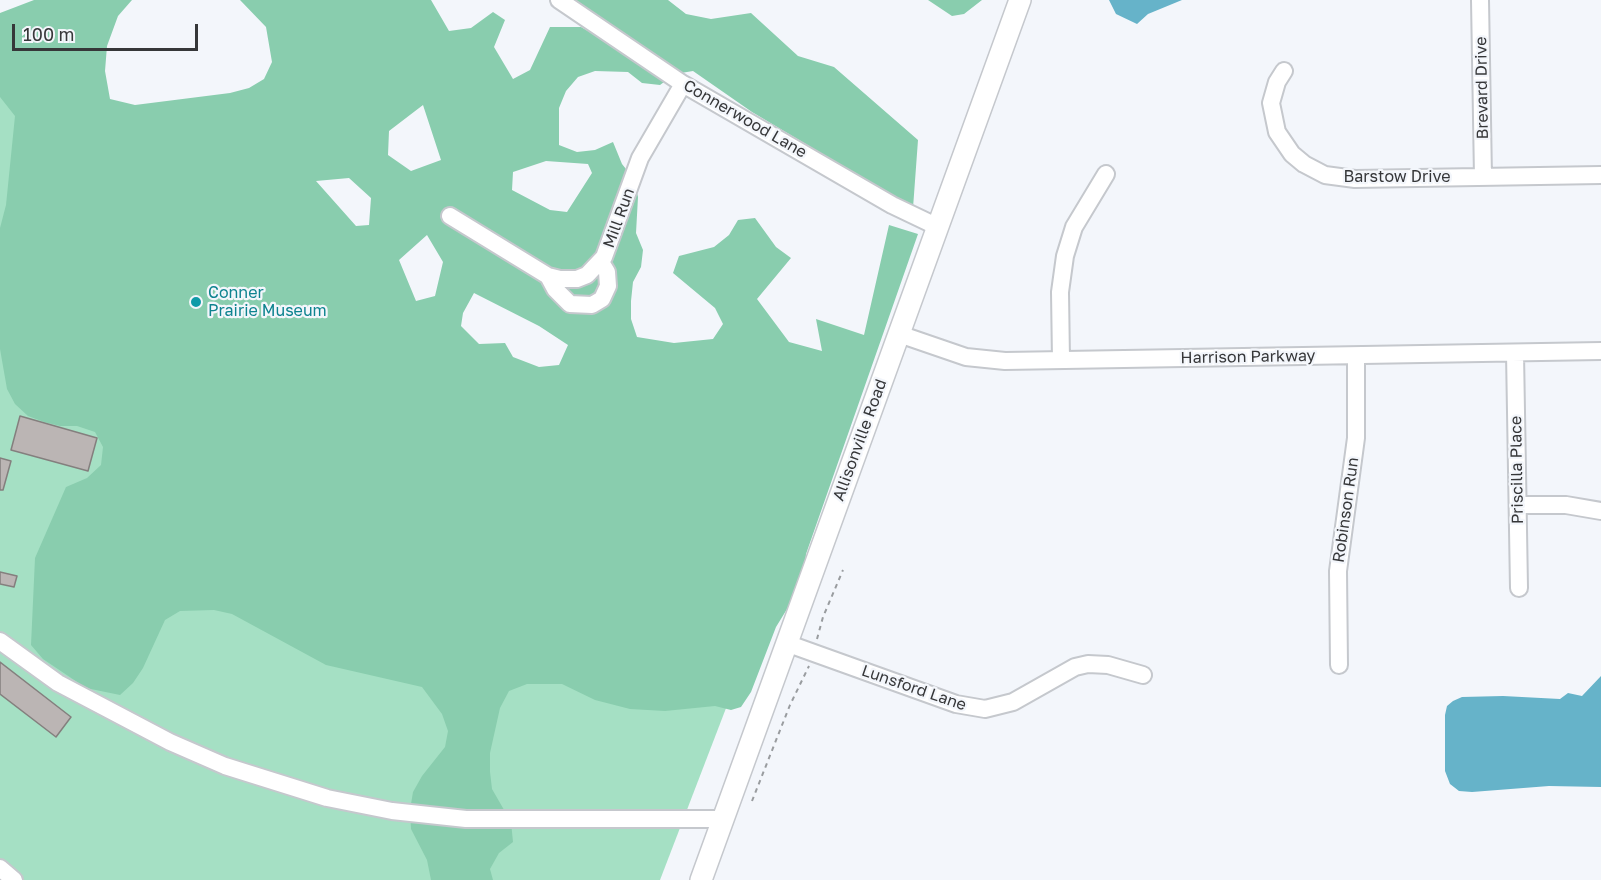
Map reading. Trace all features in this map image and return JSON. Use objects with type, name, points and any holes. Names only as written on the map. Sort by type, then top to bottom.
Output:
[{"type":"main road","name":"Allisonville Road","points":[[701,880],[1020,0]]},
{"type":"street","name":"Connerwood Lane","points":[[559,0],[683,84],[892,205],[938,227]]},
{"type":"street","name":"Brevard Drive","points":[[1480,0],[1483,177]]},
{"type":"street","name":"Barstow Drive","points":[[1284,71],[1272,96],[1273,120],[1284,145],[1315,171],[1334,177],[1355,179],[1601,175]]},
{"type":"street","name":"Mill Run","points":[[450,216],[548,276],[577,279],[587,275],[601,262],[613,238],[640,159],[683,84]]},
{"type":"street","points":[[1061,360],[1060,292],[1065,256],[1074,227],[1106,174]]},
{"type":"street","points":[[548,276],[555,289],[570,304],[592,305],[602,299],[608,286],[607,272],[601,262]]},
{"type":"street","name":"Harrison Parkway","points":[[899,334],[978,359],[1061,360],[1601,351]]},
{"type":"street","name":"Priscilla Place","points":[[1515,353],[1519,588]]},
{"type":"street","name":"Robinson Run","points":[[1339,665],[1338,571],[1356,438],[1356,356]]},
{"type":"street","points":[[1518,505],[1573,506],[1601,511]]},
{"type":"street","points":[[0,641],[58,683],[170,742],[225,766],[327,798],[401,812],[466,819],[723,819]]},
{"type":"street","name":"Lunsford Lane","points":[[786,643],[956,704],[974,708],[994,707],[1013,702],[1075,668],[1088,664],[1108,664],[1143,675]]},
{"type":"street","points":[[0,868],[14,880]]},
{"type":"path","points":[[816,641],[819,637],[824,612],[843,570]]},
{"type":"path","points":[[752,801],[790,705],[809,669],[809,663]]},
{"type":"green space","points":[[34,0],[132,0],[118,16],[107,46],[105,71],[110,99],[135,105],[230,93],[249,88],[264,79],[272,62],[266,27],[240,0],[431,0],[449,31],[471,28],[493,12],[505,20],[494,47],[513,79],[530,70],[550,27],[581,27],[597,36],[608,27],[567,0],[668,0],[686,14],[711,19],[751,13],[798,56],[834,67],[918,140],[913,208],[752,112],[693,71],[675,74],[660,85],[642,83],[628,72],[595,71],[578,77],[566,91],[559,108],[559,145],[577,152],[595,150],[613,142],[622,164],[634,179],[638,197],[636,233],[643,250],[641,267],[633,282],[631,301],[631,319],[637,337],[674,343],[713,339],[723,324],[715,308],[673,273],[679,256],[714,247],[729,235],[738,220],[755,218],[776,247],[791,258],[757,299],[789,342],[822,351],[816,319],[864,335],[889,225],[918,234],[806,554],[803,583],[776,627],[751,692],[741,707],[731,710],[715,706],[665,711],[630,709],[595,700],[562,684],[527,684],[509,691],[500,708],[490,753],[490,772],[492,789],[511,822],[513,842],[499,853],[490,869],[493,880],[431,880],[427,860],[411,829],[410,810],[413,792],[422,776],[445,747],[448,731],[442,714],[422,687],[326,665],[232,614],[214,610],[180,611],[165,620],[143,668],[133,683],[120,695],[86,688],[43,659],[31,645],[35,558],[66,487],[87,478],[101,465],[103,447],[95,432],[77,426],[60,426],[28,416],[15,404],[7,389],[0,349],[0,228],[6,205],[15,116],[0,97],[0,13]],"holes":[[[423,105],[441,160],[411,171],[388,155],[389,131]],[[546,161],[588,164],[592,173],[567,212],[550,210],[512,190],[513,172]],[[349,178],[371,198],[369,225],[356,226],[316,181]],[[427,235],[443,262],[435,296],[416,301],[399,260]],[[474,293],[539,326],[568,345],[559,365],[539,367],[513,357],[505,343],[479,344],[461,326],[463,313]]]},
{"type":"green space","points":[[928,0],[982,0],[964,14],[952,16]]},
{"type":"green space","name":"Conner Prairie Museum","points":[[0,53],[786,552],[660,880],[0,880]]},
{"type":"water","points":[[1109,0],[1182,0],[1148,14],[1137,24],[1116,14]]},
{"type":"water","points":[[1601,676],[1601,787],[1549,786],[1472,792],[1459,791],[1450,784],[1445,771],[1445,715],[1447,706],[1453,701],[1462,697],[1503,696],[1560,699],[1568,693],[1582,696]]},
{"type":"building","points":[[20,416],[97,438],[88,471],[11,450]]},
{"type":"building","points":[[0,458],[11,461],[3,490],[0,490]]},
{"type":"building","points":[[0,572],[17,576],[14,587],[0,584]]},
{"type":"building","points":[[0,662],[71,717],[56,737],[0,694]]},
{"type":"place","name":"Conner Prairie Museum","points":[[196,302]]}]
